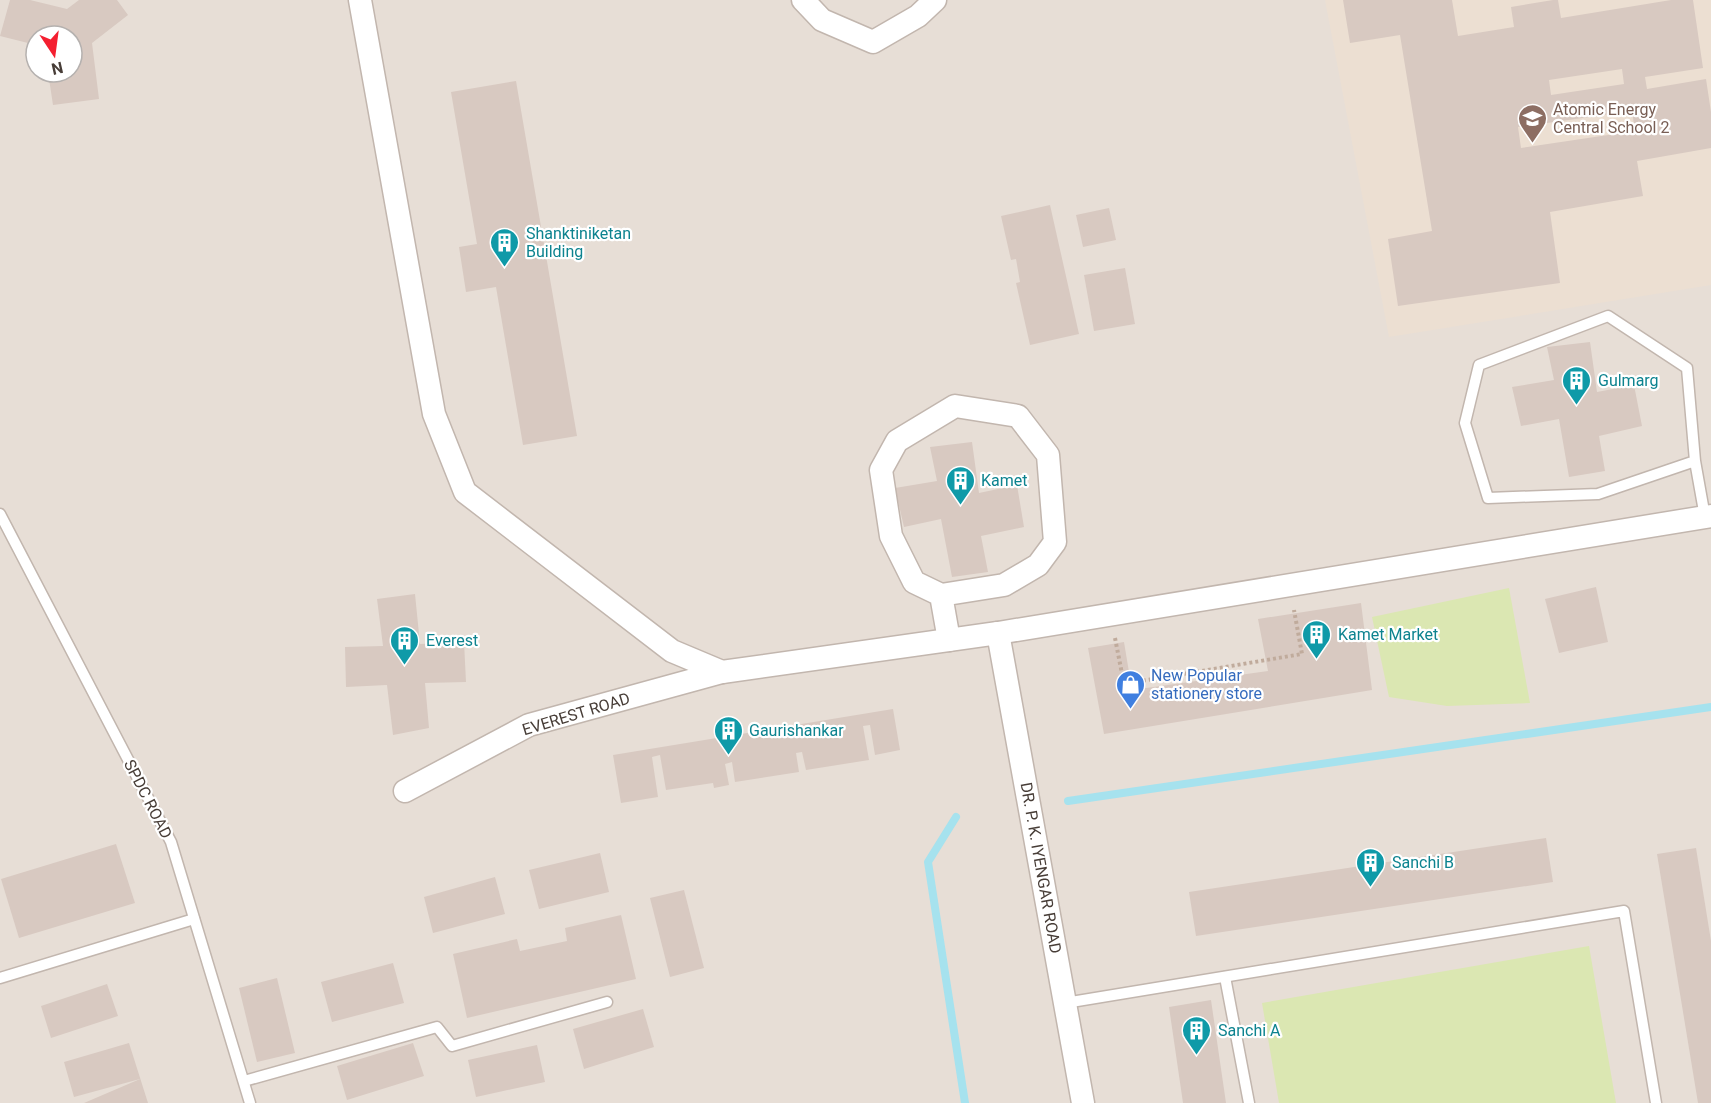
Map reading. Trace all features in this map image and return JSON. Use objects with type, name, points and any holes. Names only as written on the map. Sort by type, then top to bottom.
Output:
[{"type":"street","points":[[360,0],[434,414],[465,492],[672,651],[722,672]]},
{"type":"street","points":[[803,0],[822,20],[873,42],[918,16],[935,0]]},
{"type":"street","points":[[955,406],[1018,416],[1048,455],[1055,542],[1038,565],[1004,585],[941,595],[914,582],[891,536],[881,470],[897,441],[955,406]]},
{"type":"street","name":"EVEREST ROAD","points":[[405,791],[529,725],[722,672],[998,633],[1708,517]]},
{"type":"street","points":[[941,595],[949,640]]},
{"type":"street","name":"DR. P. K. IYENGAR ROAD","points":[[998,633],[1083,1103]]},
{"type":"lane","points":[[1695,461],[1598,494],[1488,498],[1464,423],[1479,365],[1608,316],[1687,368],[1695,461],[1708,517]]},
{"type":"lane","name":"SPDC ROAD","points":[[0,514],[171,842],[250,1103]]},
{"type":"lane","points":[[1065,1003],[1624,912],[1656,1103]]},
{"type":"lane","points":[[0,978],[194,919]]},
{"type":"lane","points":[[1225,977],[1249,1103]]},
{"type":"lane","points":[[244,1081],[437,1027],[452,1046],[607,1002]]},
{"type":"path","points":[[1113,630],[1124,684],[1302,654],[1293,603]]},
{"type":"shaded area","points":[[0,0],[1711,0],[1711,1103],[0,1103]]},
{"type":"shaded area","name":"Atomic Energy Central School 2","points":[[1325,0],[1711,0],[1711,285],[1389,337]]},
{"type":"green space","points":[[1509,588],[1530,703],[1447,706],[1389,697],[1372,617]]},
{"type":"green space","points":[[1589,946],[1616,1103],[1279,1103],[1262,1003]]},
{"type":"building","points":[[10,0],[30,0],[67,9],[79,0],[117,0],[128,15],[92,43],[99,99],[53,105],[50,84],[84,84],[84,24],[24,24],[24,42],[0,36]]},
{"type":"building","points":[[1343,0],[1452,0],[1458,36],[1514,27],[1511,7],[1553,0],[1558,0],[1561,18],[1671,0],[1693,0],[1703,68],[1645,77],[1647,89],[1706,79],[1711,112],[1711,148],[1637,161],[1643,196],[1550,212],[1560,283],[1398,306],[1388,239],[1432,231],[1400,35],[1350,43]],"holes":[[[1622,69],[1624,84],[1551,95],[1549,80]],[[1632,111],[1635,131],[1521,148],[1518,127]]]},
{"type":"building","name":"Shanktiniketan Building","points":[[516,81],[577,436],[523,445],[496,287],[466,292],[459,247],[477,244],[451,92]]},
{"type":"building","points":[[1050,205],[1079,334],[1030,345],[1016,283],[1020,282],[1016,259],[1011,260],[1001,216]]},
{"type":"building","points":[[1109,208],[1116,240],[1083,247],[1076,215]]},
{"type":"building","points":[[1125,268],[1135,324],[1094,331],[1084,275]]},
{"type":"building","name":"Gulmarg","points":[[1590,342],[1597,392],[1634,385],[1642,426],[1599,436],[1605,471],[1569,477],[1559,419],[1521,426],[1512,387],[1554,380],[1547,347]]},
{"type":"building","name":"Kamet","points":[[972,442],[979,493],[1017,485],[1024,527],[981,536],[988,572],[952,577],[941,519],[904,527],[895,488],[937,481],[930,447]]},
{"type":"building","points":[[1596,587],[1608,642],[1559,653],[1545,599]]},
{"type":"building","name":"Everest","points":[[415,594],[420,644],[464,642],[466,682],[425,683],[429,728],[393,735],[387,685],[346,687],[345,647],[383,646],[377,599]]},
{"type":"building","name":"Kamet Market","points":[[1361,603],[1372,690],[1104,734],[1088,648],[1124,642],[1132,690],[1268,671],[1258,619]]},
{"type":"building","name":"Gaurishankar","points":[[893,709],[900,750],[875,755],[870,725],[863,726],[869,760],[806,770],[802,752],[796,753],[799,772],[735,782],[732,762],[725,764],[729,785],[714,788],[713,783],[666,790],[660,755],[652,757],[658,797],[621,803],[613,755]]},
{"type":"building","name":"Sanchi B","points":[[1546,838],[1553,882],[1196,936],[1189,892]]},
{"type":"building","points":[[116,844],[135,903],[19,938],[1,879]]},
{"type":"building","points":[[1696,848],[1711,941],[1711,1103],[1698,1103],[1657,854]]},
{"type":"building","points":[[600,853],[609,892],[539,909],[529,870]]},
{"type":"building","points":[[495,877],[505,914],[433,933],[424,897]]},
{"type":"building","points":[[684,890],[704,968],[670,977],[650,898]]},
{"type":"building","points":[[621,915],[636,979],[467,1018],[453,954],[517,939],[520,951],[567,941],[565,928]]},
{"type":"building","points":[[393,963],[404,1003],[332,1022],[321,982]]},
{"type":"building","points":[[277,978],[295,1053],[257,1062],[239,988]]},
{"type":"building","points":[[107,984],[118,1016],[51,1038],[41,1006]]},
{"type":"building","name":"Sanchi A","points":[[1211,1000],[1226,1103],[1183,1103],[1169,1007]]},
{"type":"building","points":[[643,1009],[654,1047],[584,1069],[573,1029]]},
{"type":"building","points":[[129,1043],[148,1103],[84,1103],[140,1079],[74,1097],[64,1062]]},
{"type":"building","points":[[413,1043],[424,1076],[347,1100],[337,1066]]},
{"type":"building","points":[[537,1045],[545,1082],[476,1097],[468,1060]]},
{"type":"waterway","points":[[1068,801],[1711,707]]},
{"type":"waterway","points":[[956,817],[928,862],[965,1103]]},
{"type":"place","name":"Atomic Energy Central School 2","points":[[1532,144]]},
{"type":"place","name":"Shanktiniketan Building","points":[[505,268]]},
{"type":"place","name":"Gulmarg","points":[[1577,406]]},
{"type":"place","name":"Kamet","points":[[960,506]]},
{"type":"place","name":"Kamet Market","points":[[1317,660]]},
{"type":"place","name":"Everest","points":[[405,666]]},
{"type":"place","name":"New Popular stationery store","points":[[1130,710]]},
{"type":"place","name":"Gaurishankar","points":[[728,756]]},
{"type":"place","name":"Sanchi B","points":[[1371,888]]},
{"type":"place","name":"Sanchi A","points":[[1197,1056]]}]
